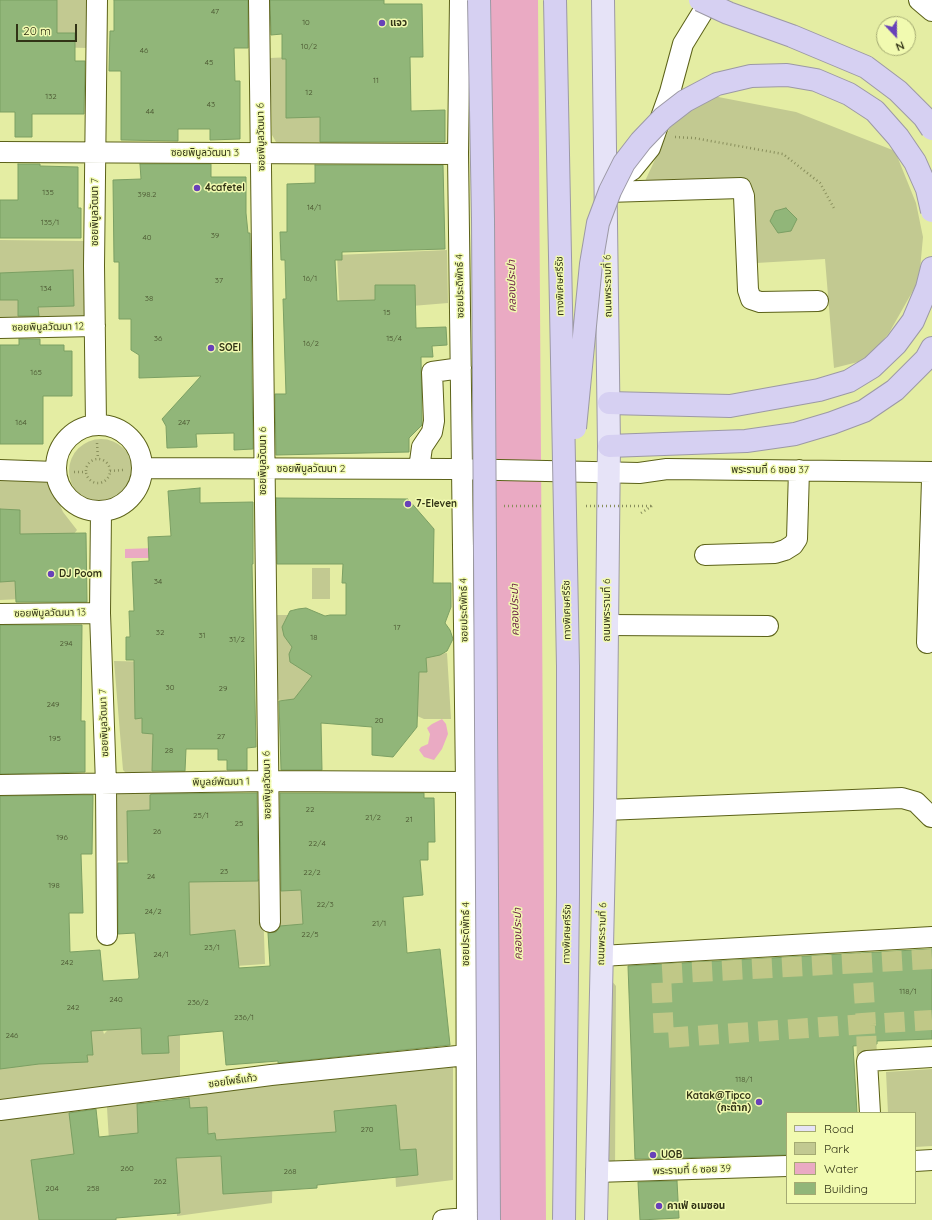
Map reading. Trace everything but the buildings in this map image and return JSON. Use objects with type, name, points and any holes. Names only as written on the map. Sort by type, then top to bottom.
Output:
[{"type":"highway","points":[[479,0],[483,227],[489,1220]]},
{"type":"highway","name":"ทางพิเศษศรีรัช","points":[[555,0],[568,666],[568,894],[564,1220]]},
{"type":"highway","points":[[700,0],[728,13],[792,36],[866,67],[898,91],[924,117],[932,129]]},
{"type":"highway","points":[[565,493],[577,414],[590,264],[598,223],[610,191],[624,163],[641,141],[685,101],[717,84],[751,76],[787,75],[816,80],[849,94],[875,111],[898,137],[915,162],[926,189],[932,211]]},
{"type":"highway","points":[[609,403],[730,406],[819,390],[849,381],[872,367],[896,344],[913,321],[927,288],[932,268]]},
{"type":"highway","points":[[609,446],[746,441],[795,434],[832,423],[864,411],[894,390],[926,359],[932,348]]},
{"type":"main road","name":"ถนนพระรามที่ 6","points":[[596,1220],[605,810],[609,446],[603,0]]},
{"type":"street","name":"ซอยพิบูลวัฒนา 7","points":[[96,424],[95,152],[97,0]]},
{"type":"street","name":"ซอยพิบูลวัฒนา 6","points":[[259,0],[263,468],[270,922]]},
{"type":"street","name":"ซอยประดิพัทธ์ 4","points":[[460,0],[458,154],[461,368],[471,470],[466,782],[467,1219]]},
{"type":"street","points":[[606,190],[632,170],[650,148],[670,92],[683,44],[710,0]]},
{"type":"street","points":[[919,0],[932,12]]},
{"type":"street","name":"ซอยพิบูลวัฒนา 3","points":[[0,152],[458,154]]},
{"type":"street","points":[[606,190],[740,188],[744,196],[748,290],[751,299],[760,302],[818,301]]},
{"type":"street","name":"ซอยพิบูลวัฒนา 12","points":[[0,328],[95,326]]},
{"type":"street","points":[[419,469],[422,447],[432,432],[434,421],[431,387],[432,372],[461,368]]},
{"type":"street","points":[[96,424],[110,426],[117,429],[133,441],[140,454],[142,468],[140,481],[134,493],[125,502],[114,508],[101,511],[88,510],[76,505],[66,497],[59,486],[56,472],[56,462],[60,447],[69,436],[82,428],[96,424]]},
{"type":"street","name":"ซอยพิบูลวัฒนา 2","points":[[142,468],[419,469],[582,472]]},
{"type":"street","name":"พระรามที่ 6 ซอย 37","points":[[582,472],[639,473],[667,469],[932,472]]},
{"type":"street","points":[[0,470],[56,472]]},
{"type":"street","points":[[705,555],[775,553],[785,550],[793,545],[798,539],[799,470]]},
{"type":"street","points":[[927,643],[932,480]]},
{"type":"street","name":"ซอยพิบูลวัฒนา 7","points":[[101,511],[100,612],[106,784],[107,935]]},
{"type":"street","name":"ซอยพิบูลวัฒนา 13","points":[[0,614],[100,612]]},
{"type":"street","points":[[607,625],[768,626]]},
{"type":"street","name":"พิบูลย์พัฒนา 1","points":[[0,785],[267,781],[466,782]]},
{"type":"street","points":[[605,810],[902,798],[916,802],[931,817]]},
{"type":"street","points":[[601,956],[932,937]]},
{"type":"street","name":"ซอยโพธิ์แก้ว","points":[[0,1110],[271,1076],[467,1055]]},
{"type":"street","points":[[872,1061],[932,1057]]},
{"type":"street","points":[[870,1112],[872,1061]]},
{"type":"street","points":[[872,1061],[880,1112]]},
{"type":"street","points":[[916,1161],[932,1160]]},
{"type":"street","name":"พระรามที่ 6 ซอย 39","points":[[596,1172],[786,1166]]},
{"type":"street","points":[[443,1220],[467,1219]]},
{"type":"path","points":[[654,136],[694,138],[783,154],[820,183],[835,210]]},
{"type":"path","points":[[98,459],[105,462],[110,468],[107,480],[100,483],[88,480],[85,472],[88,464],[98,459]]},
{"type":"path","points":[[641,513],[652,506]]},
{"type":"green space","points":[[49,0],[87,0],[88,48],[47,47]]},
{"type":"green space","points":[[292,57],[323,110],[323,142],[276,142],[272,135],[270,58]]},
{"type":"green space","points":[[687,91],[796,112],[895,151],[916,203],[923,237],[919,280],[889,333],[866,360],[834,368],[825,259],[756,263],[748,185],[742,178],[645,181]]},
{"type":"green space","points":[[0,240],[86,241],[87,318],[0,320]]},
{"type":"green space","points":[[447,250],[448,303],[363,310],[341,333],[337,255]]},
{"type":"green space","points":[[95,439],[107,439],[124,448],[131,459],[133,471],[131,483],[124,494],[107,503],[95,503],[83,498],[74,489],[69,477],[69,465],[74,453],[83,444]]},
{"type":"green space","points":[[0,478],[47,481],[54,491],[63,512],[77,530],[22,599],[0,600]]},
{"type":"green space","points":[[312,568],[330,568],[330,599],[312,599]]},
{"type":"green space","points":[[272,615],[293,615],[357,660],[447,653],[451,719],[424,719],[408,712],[301,703],[274,699]]},
{"type":"green space","points":[[114,661],[159,662],[156,771],[128,775],[123,770]]},
{"type":"green space","points":[[188,790],[190,822],[149,860],[112,861],[110,793]]},
{"type":"green space","points":[[273,817],[304,817],[305,931],[275,933]]},
{"type":"green space","points":[[182,877],[262,879],[265,964],[236,966],[180,942]]},
{"type":"green space","points":[[604,972],[616,986],[615,1174],[601,1176]]},
{"type":"green space","points":[[150,985],[180,988],[180,1079],[145,1083],[143,1138],[109,1141],[106,1091],[84,1094],[76,1115],[94,1158],[53,1220],[0,1220],[0,997],[97,1011],[104,1034]]},
{"type":"green space","points":[[450,1063],[453,1066],[453,1180],[396,1187],[393,1127],[273,1144],[272,1203],[177,1216],[172,1095]]},
{"type":"green space","points":[[932,1069],[932,1146],[916,1147],[916,1112],[888,1112],[886,1072]]},
{"type":"water","name":"คลองประปา","points":[[489,0],[538,0],[546,1220],[497,1220]]},
{"type":"water","points":[[155,548],[155,558],[125,558],[125,549]]},
{"type":"water","points":[[442,719],[446,724],[448,734],[442,749],[434,760],[424,757],[419,750],[421,747],[428,744],[430,734],[427,728]]},
{"type":"tunnel","points":[[932,959],[862,963],[866,1024],[932,1020]]},
{"type":"tunnel","points":[[862,963],[661,974],[664,1038],[866,1024],[867,1061]]},
{"type":"place","name":"แจว","points":[[382,23]]},
{"type":"place","name":"4cafetel","points":[[197,188]]},
{"type":"place","name":"SOEI","points":[[211,348]]},
{"type":"place","name":"7-Eleven","points":[[408,504]]},
{"type":"place","name":"DJ Poom","points":[[51,574]]},
{"type":"place","name":"Katak@Tipco (กะต๊าก)","points":[[759,1102]]},
{"type":"place","name":"UOB","points":[[653,1155]]},
{"type":"place","name":"คาเฟ่ อเมซอน","points":[[659,1206]]}]
